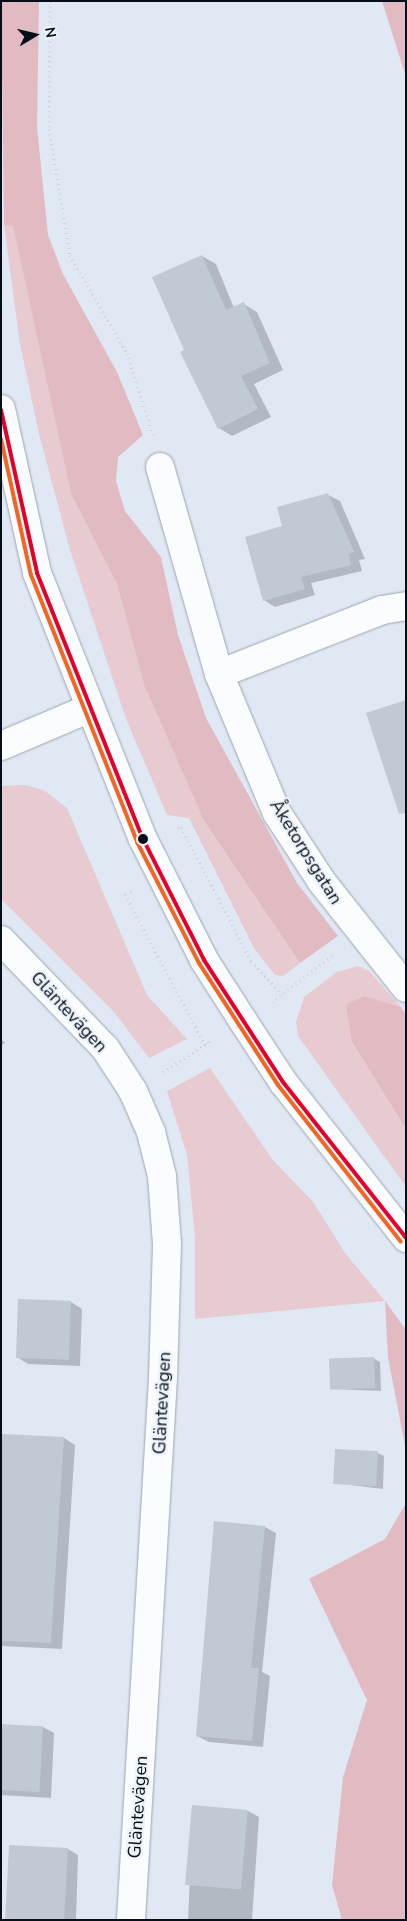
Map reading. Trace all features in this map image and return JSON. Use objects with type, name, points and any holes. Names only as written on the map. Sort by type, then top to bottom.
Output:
[{"type":"street","points":[[1,409],[37,573],[88,709],[143,839],[204,960],[243,1021],[284,1082],[406,1238]]},
{"type":"street","name":"Åketorpsgatan","points":[[160,467],[219,674],[277,813],[362,934],[406,988]]},
{"type":"street","points":[[219,674],[382,610],[405,609]]},
{"type":"street","points":[[1,746],[88,709]]},
{"type":"street","name":"Gläntevägen","points":[[1,940],[105,1048],[133,1091],[151,1132],[162,1176],[167,1244],[131,1920]]},
{"type":"path","points":[[50,1],[49,129],[70,255],[127,354],[160,467]]},
{"type":"path","points":[[173,830],[181,827],[251,961],[283,995]]},
{"type":"path","points":[[132,890],[125,894],[205,1045]]},
{"type":"path","points":[[133,1091],[283,995],[362,934]]},
{"type":"shaded area","points":[[1,1],[39,1],[37,127],[48,235],[63,274],[117,372],[143,435],[118,457],[116,481],[125,511],[161,557],[178,635],[206,718],[297,883],[338,936],[300,963],[204,821],[144,685],[117,584],[71,494],[13,226],[4,225]]},
{"type":"shaded area","points":[[382,1],[406,1],[406,77]]},
{"type":"shaded area","points":[[4,225],[13,225],[71,494],[117,584],[144,685],[204,821],[300,963],[283,976],[275,975],[255,950],[189,818],[167,815],[126,719],[70,550],[39,434],[20,344]]},
{"type":"shaded area","points":[[26,785],[45,791],[67,808],[147,995],[187,1039],[149,1058],[114,1012],[1,899],[1,786]]},
{"type":"shaded area","points":[[358,966],[369,971],[401,1007],[365,996],[352,1042],[406,1129],[406,1187],[298,1036],[296,1022],[304,997],[337,972]]},
{"type":"shaded area","points":[[365,996],[401,1007],[406,1014],[406,1129],[352,1042],[346,1004]]},
{"type":"shaded area","points":[[210,1068],[272,1159],[314,1203],[345,1253],[385,1301],[195,1319],[195,1237],[187,1155],[167,1091]]},
{"type":"shaded area","points":[[385,1301],[406,1330],[406,1451],[388,1358]]},
{"type":"shaded area","points":[[406,1503],[406,1920],[342,1920],[332,1885],[343,1777],[367,1700],[309,1579],[385,1539]]},
{"type":"building","points":[[202,255],[226,310],[244,302],[270,363],[241,376],[258,409],[218,429],[180,352],[184,350],[152,277]]},
{"type":"building","points":[[328,493],[354,552],[349,554],[351,565],[301,577],[305,589],[263,601],[245,537],[282,526],[277,507]]},
{"type":"building","points":[[406,700],[406,813],[399,814],[366,713]]},
{"type":"building","points":[[18,1299],[71,1301],[69,1360],[16,1358]]},
{"type":"building","points":[[374,1357],[375,1388],[330,1390],[329,1359]]},
{"type":"building","points":[[1,1434],[64,1437],[51,1643],[1,1641]]},
{"type":"building","points":[[335,1449],[378,1451],[376,1486],[333,1484]]},
{"type":"building","points":[[214,1521],[265,1526],[251,1668],[259,1668],[252,1741],[196,1736]]},
{"type":"building","points":[[1,1724],[43,1726],[39,1792],[1,1790]]},
{"type":"building","points":[[192,1805],[248,1810],[241,1890],[185,1885]]},
{"type":"building","points":[[9,1845],[68,1848],[64,1920],[5,1920]]},
{"type":"transit line","points":[[1,410],[37,573],[143,839],[204,960],[283,1082],[406,1238]]},
{"type":"transit line","points":[[1,439],[31,575],[137,842],[199,963],[278,1085],[401,1242]]}]
